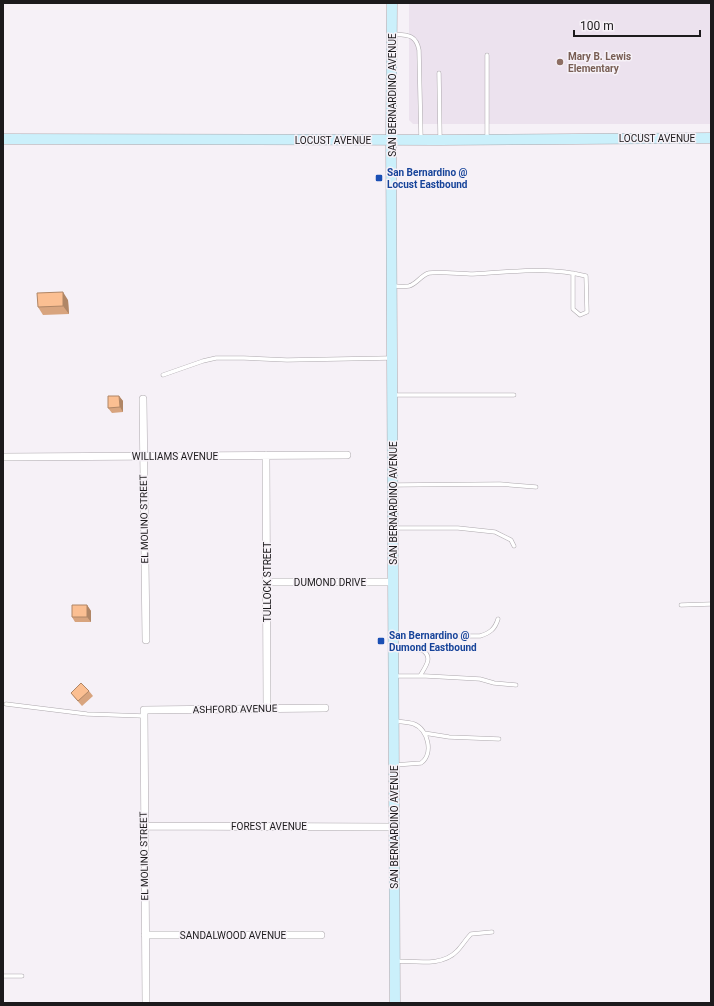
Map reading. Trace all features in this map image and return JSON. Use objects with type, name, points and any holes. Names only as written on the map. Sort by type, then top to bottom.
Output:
[{"type":"main road","name":"SAN BERNARDINO AVENUE","points":[[392,3],[392,485],[395,1003]]},
{"type":"main road","name":"LOCUST AVENUE","points":[[3,139],[487,140],[711,138]]},
{"type":"street","name":"EL MOLINO STREET","points":[[143,399],[146,640]]},
{"type":"street","name":"TULLOCK STREET","points":[[266,455],[267,709]]},
{"type":"street","name":"WILLIAMS AVENUE","points":[[3,457],[347,455]]},
{"type":"street","name":"DUMOND DRIVE","points":[[267,582],[393,582]]},
{"type":"street","name":"ASHFORD AVENUE","points":[[144,713],[325,708]]},
{"type":"street","name":"EL MOLINO STREET","points":[[144,713],[146,1003]]},
{"type":"street","name":"FOREST AVENUE","points":[[144,826],[394,826]]},
{"type":"street","name":"SANDALWOOD AVENUE","points":[[145,936],[321,935]]},
{"type":"lane","points":[[393,34],[413,37],[418,43],[421,140]]},
{"type":"lane","points":[[487,55],[487,140]]},
{"type":"lane","points":[[439,73],[440,140]]},
{"type":"lane","points":[[392,286],[409,286],[416,282],[420,277],[430,273],[473,274],[502,271],[544,270],[573,273],[586,276],[587,312],[580,315],[573,309],[573,273]]},
{"type":"lane","points":[[163,375],[216,358],[287,360],[392,358]]},
{"type":"lane","points":[[392,396],[514,395]]},
{"type":"lane","points":[[392,485],[500,484],[536,487]]},
{"type":"lane","points":[[393,528],[458,528],[496,532],[511,540],[514,546]]},
{"type":"lane","points":[[681,605],[711,604]]},
{"type":"lane","points":[[393,636],[480,636],[491,631],[496,626],[498,619]]},
{"type":"lane","points":[[393,649],[422,650],[425,652],[428,657],[427,662],[420,676]]},
{"type":"lane","points":[[393,676],[480,679],[494,683],[516,684]]},
{"type":"lane","points":[[6,704],[87,714],[144,713]]},
{"type":"lane","points":[[394,721],[415,724],[422,730],[429,744],[425,761],[417,764],[394,765]]},
{"type":"lane","points":[[424,733],[449,737],[498,739]]},
{"type":"lane","points":[[394,961],[437,962],[457,952],[471,934],[492,932]]},
{"type":"lane","points":[[3,976],[22,976]]},
{"type":"shaded area","name":"Mary B. Lewis Elementary","points":[[409,3],[711,3],[711,124],[413,124],[409,120]]},
{"type":"building","points":[[63,292],[63,306],[38,307],[37,293]]},
{"type":"building","points":[[108,396],[119,396],[120,407],[108,408]]},
{"type":"building","points":[[72,605],[87,605],[87,617],[72,617]]},
{"type":"building","points":[[81,683],[89,691],[78,701],[71,693]]},
{"type":"place","name":"Mary B. Lewis Elementary","points":[[560,62]]},
{"type":"place","name":"San Bernardino @ Locust Eastbound","points":[[379,178]]},
{"type":"place","name":"San Bernardino @ Dumond Eastbound","points":[[381,641]]}]
